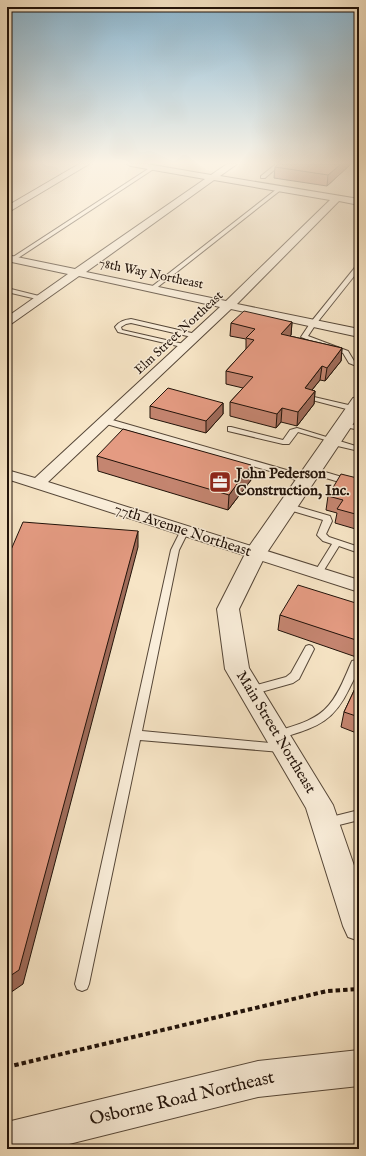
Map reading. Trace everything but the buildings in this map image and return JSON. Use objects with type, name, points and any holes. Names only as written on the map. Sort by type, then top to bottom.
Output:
[{"type":"street","points":[[7,322],[155,218]]},
{"type":"street","name":"Elm Street Northeast","points":[[38,483],[186,346],[317,218]]},
{"type":"street","name":"78th Way Northeast","points":[[10,258],[359,333]]},
{"type":"street","name":"Main Street Northeast","points":[[347,424],[256,553],[228,609],[236,670],[319,805],[357,917]]},
{"type":"street","name":"77th Avenue Northeast","points":[[7,474],[359,586]]},
{"type":"street","name":"Osborne Road Northeast","points":[[7,1141],[53,1136],[258,1079],[359,1068]]},
{"type":"lane","points":[[10,258],[74,218]]},
{"type":"lane","points":[[152,289],[243,218]]},
{"type":"lane","points":[[359,266],[313,323],[304,337],[346,352],[351,362],[359,365]]},
{"type":"lane","points":[[7,290],[41,298]]},
{"type":"lane","points":[[186,346],[120,331],[118,327],[124,322],[131,321],[196,336]]},
{"type":"lane","points":[[314,399],[347,424],[359,449]]},
{"type":"lane","points":[[106,421],[287,473],[354,483]]},
{"type":"lane","points":[[232,429],[286,442],[293,432],[297,430],[347,424]]},
{"type":"lane","points":[[289,507],[327,518],[328,521],[322,535],[326,540],[359,550]]},
{"type":"lane","points":[[82,984],[175,550],[185,530]]},
{"type":"lane","points":[[318,573],[337,543]]},
{"type":"lane","points":[[250,692],[289,680],[296,676],[309,649]]},
{"type":"lane","points":[[135,735],[280,742],[300,728],[327,714],[333,709],[356,664]]},
{"type":"lane","points":[[325,823],[359,815]]},
{"type":"path","points":[[7,1066],[327,991],[359,989]]},
{"type":"place","name":"John Pederson Construction, Inc.","points":[[220,482]]}]
